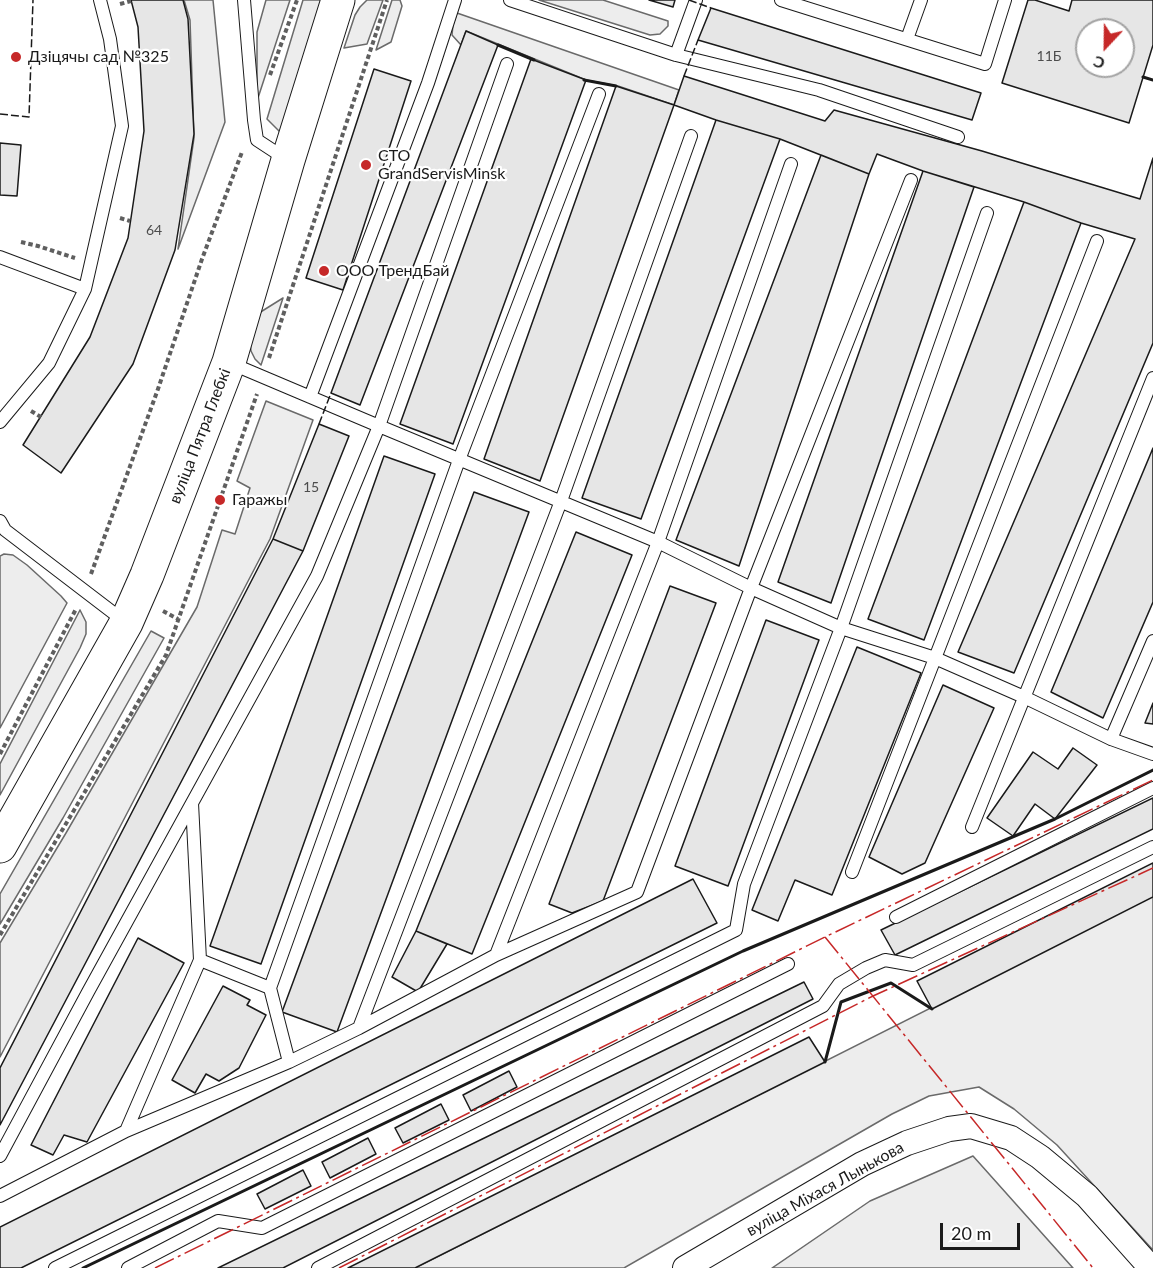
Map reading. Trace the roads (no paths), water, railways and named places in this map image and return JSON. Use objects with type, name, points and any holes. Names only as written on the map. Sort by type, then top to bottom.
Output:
[{"type":"main road","name":"вуліца Пятра Глебкі","points":[[0,846],[126,623],[147,575],[229,362],[338,0]]},
{"type":"street","name":"вуліца Міхася Лынькова","points":[[685,1268],[862,1164],[907,1143],[971,1126],[1011,1138],[1040,1157],[1087,1196],[1151,1268]]},
{"type":"lane","points":[[0,422],[49,363],[85,289],[122,126],[110,39],[100,0]]},
{"type":"lane","points":[[244,0],[257,140],[288,160]]},
{"type":"lane","points":[[310,397],[428,83],[455,0]]},
{"type":"lane","points":[[510,0],[676,55],[819,90],[958,137]]},
{"type":"lane","points":[[676,55],[696,0]]},
{"type":"lane","points":[[781,0],[985,64],[1005,0]]},
{"type":"lane","points":[[907,39],[921,0]]},
{"type":"lane","points":[[0,1156],[317,576],[379,426],[507,64]]},
{"type":"lane","points":[[289,1062],[270,988],[459,460],[599,94]]},
{"type":"lane","points":[[360,1028],[561,501],[691,136]]},
{"type":"lane","points":[[496,956],[658,542],[791,164]]},
{"type":"lane","points":[[0,1197],[126,1131],[289,1062],[360,1028],[496,956],[637,892],[751,588],[911,180]]},
{"type":"lane","points":[[55,1268],[736,930],[744,884],[841,628],[987,213]]},
{"type":"lane","points":[[852,872],[1097,241]]},
{"type":"lane","points":[[0,257],[85,289]]},
{"type":"lane","points":[[229,362],[658,542],[751,588],[841,628],[935,658],[1111,739],[1153,754]]},
{"type":"lane","points":[[972,827],[1153,378]]},
{"type":"lane","points":[[2,529],[126,623]]},
{"type":"lane","points":[[1111,739],[1153,641]]},
{"type":"lane","points":[[896,917],[1153,788]]},
{"type":"lane","points":[[126,1131],[200,960],[192,802]]},
{"type":"lane","points":[[318,1268],[823,1006],[839,984],[866,968],[885,960],[913,964],[1153,847]]},
{"type":"lane","points":[[200,960],[270,988]]},
{"type":"lane","points":[[128,1268],[218,1221],[262,1228],[788,964]]},
{"type":"place","name":"Дзіцячы сад №325","points":[[16,57]]},
{"type":"place","name":"СТО GrandServisMinsk","points":[[366,165]]},
{"type":"place","name":"ООО ТрендБай","points":[[324,271]]},
{"type":"place","name":"Гаражы","points":[[220,500]]}]
